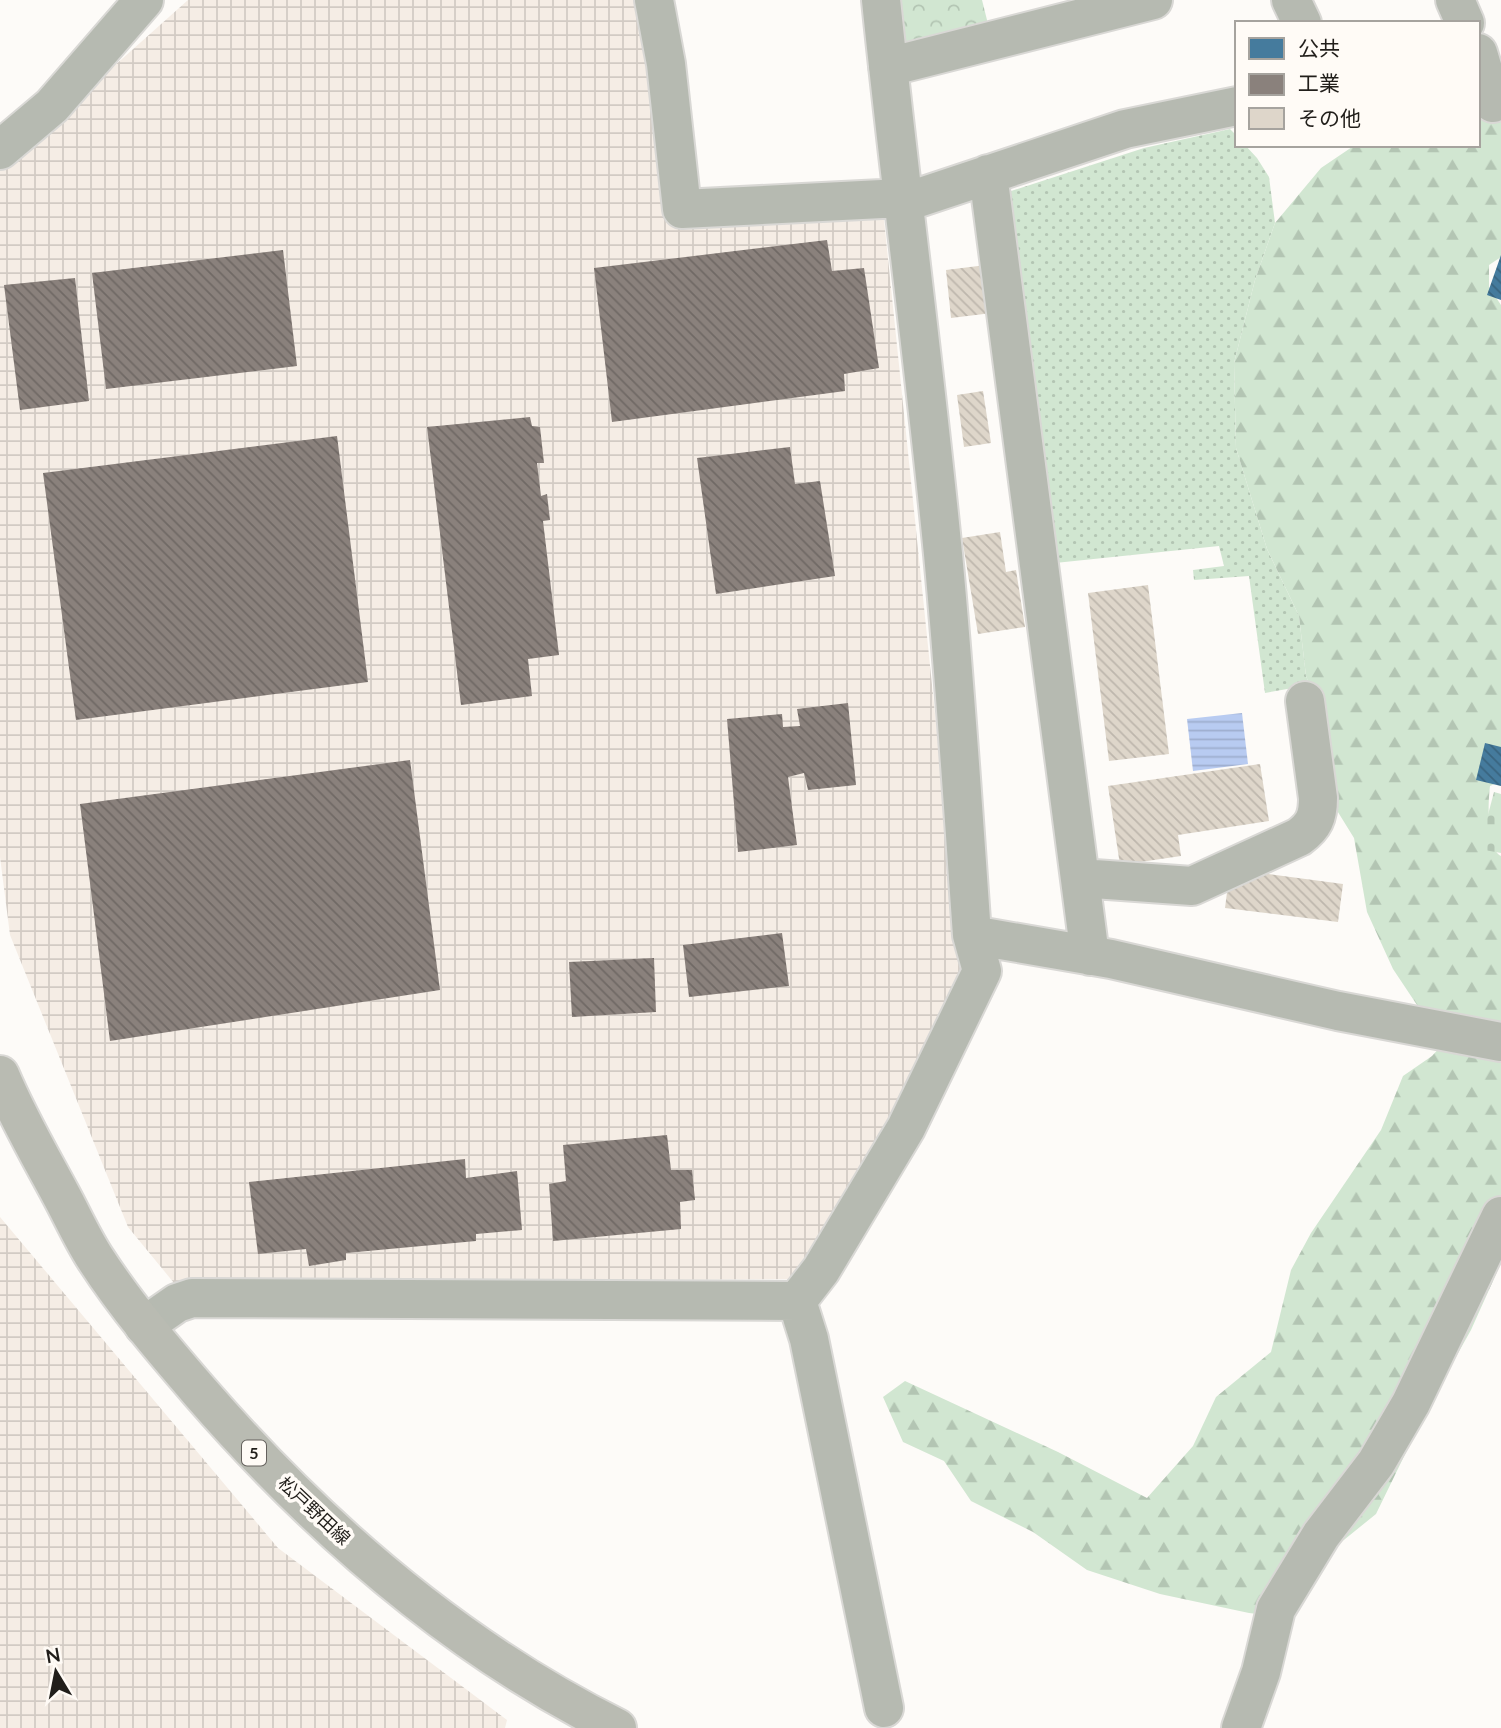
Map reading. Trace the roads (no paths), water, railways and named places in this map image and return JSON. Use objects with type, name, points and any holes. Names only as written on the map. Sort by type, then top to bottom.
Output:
[{"type":"main road","name":"松戸野田線","points":[[0,1075],[15,1110],[95,1258],[144,1326],[249,1449],[323,1522],[412,1596],[492,1655],[582,1711],[617,1728]]},
{"type":"street","points":[[0,150],[52,106],[144,0]]},
{"type":"street","points":[[654,0],[666,64],[682,209],[903,201],[1125,129],[1235,106]]},
{"type":"street","points":[[797,1301],[821,1270],[906,1128],[982,971],[972,935],[943,556],[881,0]]},
{"type":"street","points":[[888,67],[1153,0]]},
{"type":"street","points":[[1291,0],[1302,21]]},
{"type":"street","points":[[1455,0],[1464,21]]},
{"type":"street","points":[[1480,61],[1491,103]]},
{"type":"street","points":[[988,174],[1090,956]]},
{"type":"street","points":[[1080,878],[1192,886],[1299,837],[1313,827],[1318,798],[1305,701]]},
{"type":"street","points":[[972,935],[1090,956],[1338,1011],[1501,1042]]},
{"type":"street","points":[[1241,1728],[1261,1672],[1276,1609],[1321,1535],[1376,1463],[1411,1403],[1501,1216]]},
{"type":"street","points":[[144,1326],[177,1303],[192,1298],[797,1301]]},
{"type":"street","points":[[797,1301],[809,1339],[884,1708]]},
{"type":"water","points":[[1242,713],[1248,764],[1193,771],[1187,719]]}]
